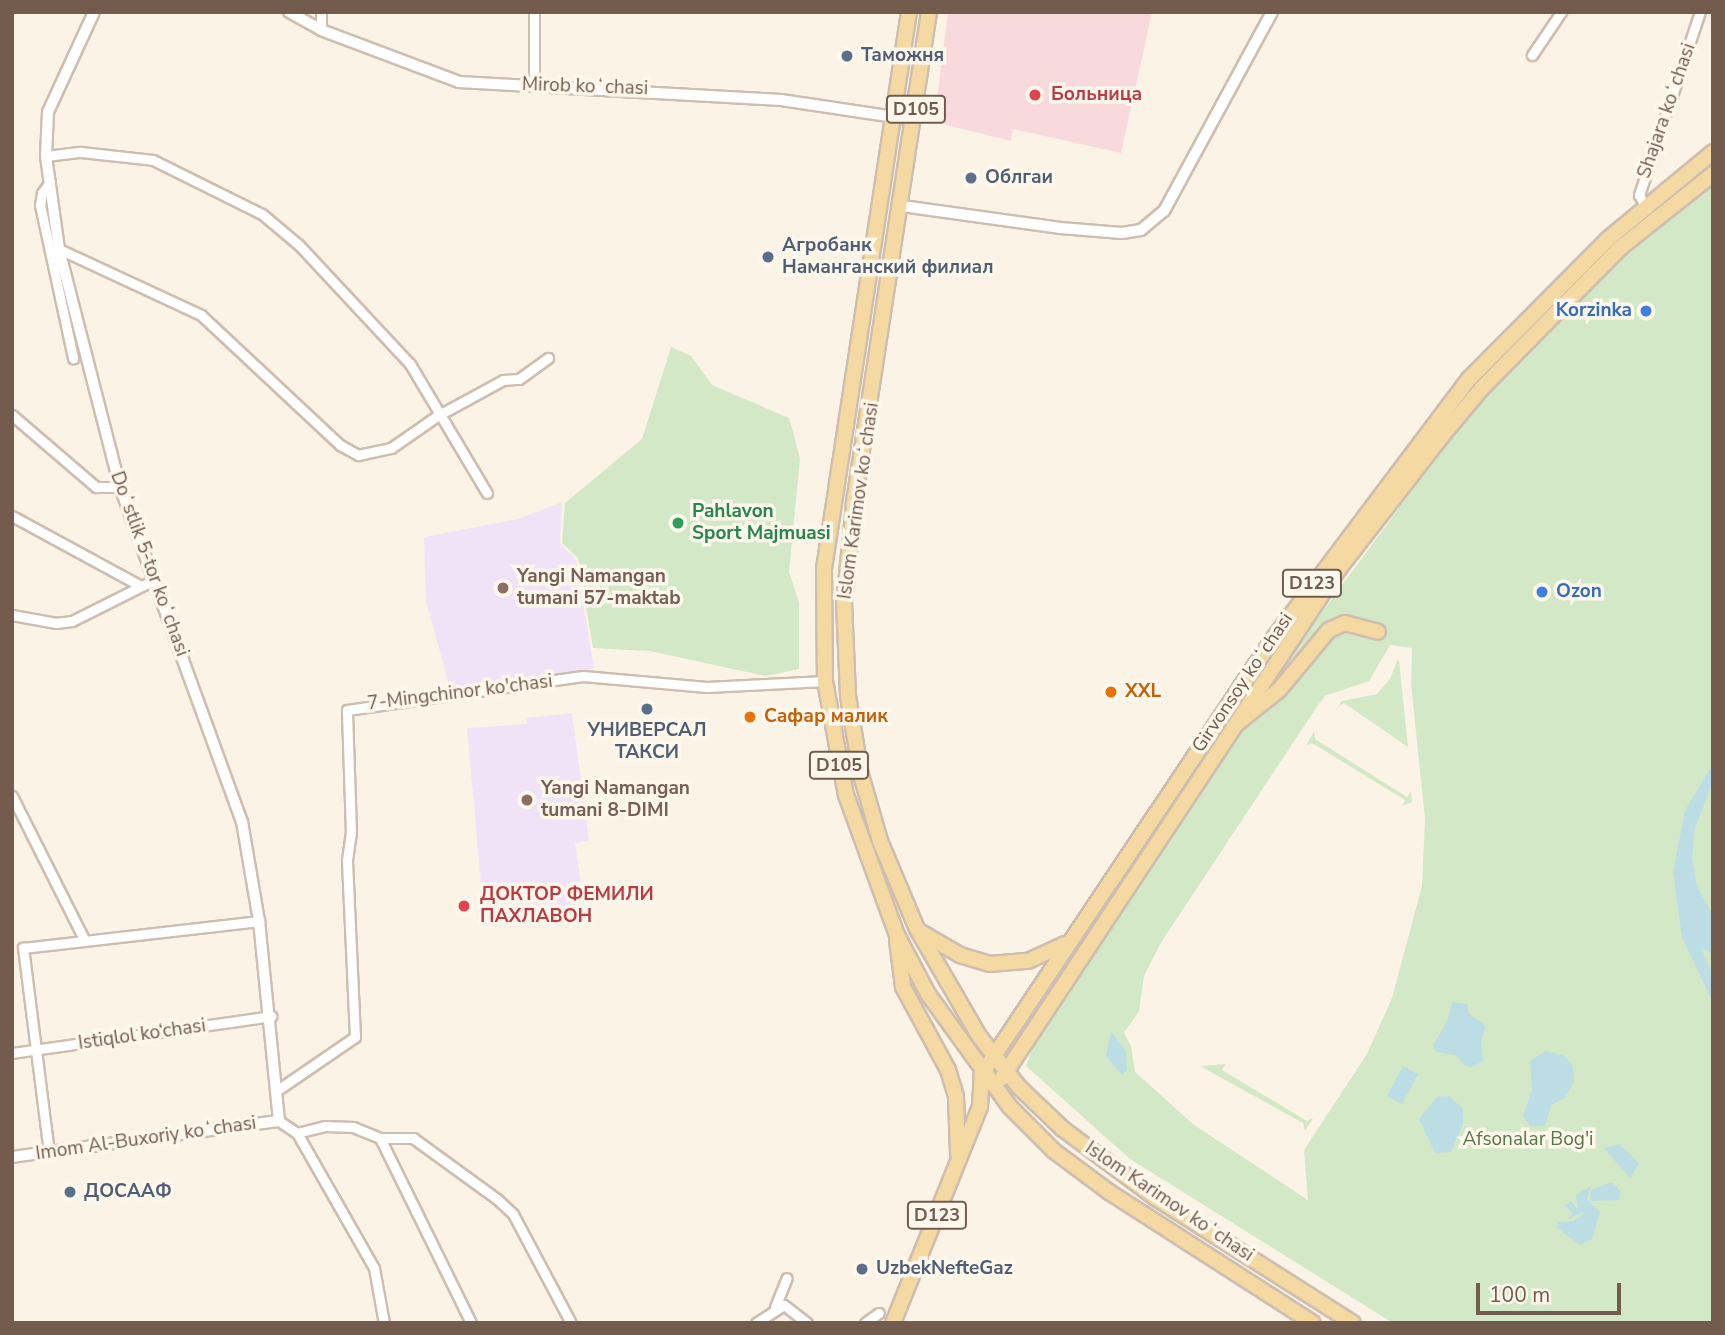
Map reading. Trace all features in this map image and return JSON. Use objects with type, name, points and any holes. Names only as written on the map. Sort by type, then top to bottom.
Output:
[{"type":"main road","name":"Islom Karimov koʻchasi","points":[[909,12],[824,569],[825,681],[846,795],[897,935],[928,994],[995,1089],[1054,1151],[1109,1192],[1313,1323]]},
{"type":"main road","name":"Islom Karimov koʻchasi","points":[[929,12],[847,568],[848,696],[861,775],[880,841],[917,929],[993,1057],[1005,1072],[1093,1153],[1353,1323]]},
{"type":"main road","name":"Girvonsoy koʻchasi","points":[[980,1107],[982,1074],[1069,941],[1273,639],[1427,430],[1526,317],[1646,208],[1713,152]]},
{"type":"main road","name":"Girvonsoy koʻchasi","points":[[1005,1072],[1230,729],[1338,570],[1442,436],[1482,388],[1620,248],[1713,174]]},
{"type":"main road","points":[[848,405],[871,409]]},
{"type":"main road","points":[[1427,430],[1442,436]]},
{"type":"main road","points":[[1403,463],[1416,471]]},
{"type":"main road","points":[[1230,729],[1269,700],[1329,630],[1345,624],[1378,632]]},
{"type":"main road","points":[[917,929],[960,955],[990,964],[1028,961],[1069,941]]},
{"type":"main road","points":[[897,935],[903,988],[948,1070],[956,1097],[958,1162]]},
{"type":"main road","name":"D123","points":[[995,1089],[1005,1072]]},
{"type":"main road","name":"Girvonsoy koʻchasi","points":[[893,1323],[980,1107],[995,1089]]},
{"type":"street","name":"Doʻstlik 5-tor koʻchasi","points":[[94,12],[48,112],[46,156],[58,249],[120,487],[242,822],[259,921],[271,1016],[279,1089],[279,1121]]},
{"type":"street","name":"Mirob koʻchasi","points":[[289,12],[321,30],[459,82],[780,100],[915,120]]},
{"type":"street","points":[[321,12],[321,30]]},
{"type":"street","points":[[534,12],[534,85]]},
{"type":"street","points":[[902,206],[1060,228],[1122,233],[1140,230],[1164,211],[1272,12]]},
{"type":"street","points":[[1532,55],[1561,12]]},
{"type":"street","name":"Shajara koʻchasi","points":[[1646,208],[1639,195],[1700,12]]},
{"type":"street","points":[[46,156],[81,152],[153,160],[262,214],[299,244],[410,365],[437,416],[487,493]]},
{"type":"street","points":[[50,182],[41,192],[40,205],[72,358]]},
{"type":"street","points":[[58,249],[201,315],[340,445],[358,456],[391,449],[437,416],[503,380],[519,379],[548,358]]},
{"type":"street","points":[[12,415],[96,487],[120,487]]},
{"type":"street","points":[[12,516],[139,585]]},
{"type":"street","points":[[12,615],[56,623],[72,621],[139,585],[154,580]]},
{"type":"street","name":"7-Mingchinor ko'chasi","points":[[279,1089],[355,1037],[347,860],[351,833],[348,710],[583,676],[707,688],[825,681]]},
{"type":"street","points":[[12,796],[85,942]]},
{"type":"street","points":[[49,1153],[23,948],[259,921]]},
{"type":"street","name":"Istiqlol ko‘chasi","points":[[12,1053],[271,1016]]},
{"type":"street","points":[[279,1121],[297,1133],[374,1268],[384,1323]]},
{"type":"street","name":"Imom Al-Buxoriy koʻchasi","points":[[12,1157],[279,1121]]},
{"type":"street","points":[[297,1133],[325,1126],[353,1127],[380,1138],[413,1138],[513,1214],[571,1323]]},
{"type":"street","points":[[380,1138],[471,1323]]},
{"type":"street","points":[[756,1323],[775,1307],[787,1278]]},
{"type":"street","points":[[775,1307],[784,1305],[807,1323]]},
{"type":"street","points":[[865,1323],[879,1313]]},
{"type":"shaded area","name":"Больница","points":[[948,12],[1152,12],[1121,153],[1013,129],[1011,141],[934,122]]},
{"type":"shaded area","name":"Yangi Namangan tumani 57-maktab","points":[[562,502],[560,543],[576,560],[594,669],[464,689],[449,684],[426,602],[424,537],[518,519]]},
{"type":"shaded area","name":"Yangi Namangan tumani 8-DIMI","points":[[572,713],[589,841],[575,843],[585,913],[518,922],[515,900],[481,883],[467,728],[527,724],[527,718]]},
{"type":"green space","name":"Afsonalar Bog'i","points":[[1713,186],[1713,1323],[1393,1323],[1130,1159],[1026,1066],[1039,1031],[1297,646],[1459,427],[1617,255]],"holes":[[[1390,645],[1412,648],[1411,684],[1425,819],[1422,886],[1392,998],[1367,1054],[1304,1150],[1308,1200],[1194,1125],[1135,1072],[1131,1046],[1124,1033],[1139,1011],[1144,976],[1162,941],[1318,705],[1325,696],[1369,681]]]},
{"type":"green space","name":"Pahlavon Sport Majmuasi","points":[[671,347],[691,356],[712,385],[789,418],[800,458],[789,572],[799,603],[799,669],[765,676],[650,651],[593,648],[578,558],[562,543],[565,503],[642,439]]},
{"type":"green space","points":[[1398,659],[1408,747],[1344,703],[1338,707],[1342,701],[1377,694],[1390,679]]},
{"type":"green space","points":[[1314,731],[1315,739],[1407,797],[1411,791],[1412,802],[1402,806],[1405,800],[1312,743],[1306,746]]},
{"type":"green space","points":[[1226,1064],[1222,1070],[1307,1121],[1313,1118],[1305,1131],[1303,1123],[1200,1066]]},
{"type":"water","points":[[1713,763],[1713,782],[1695,828],[1692,858],[1697,886],[1713,916],[1713,954],[1701,948],[1713,975],[1713,1003],[1682,937],[1673,872],[1685,811]]},
{"type":"water","points":[[1452,1002],[1467,1004],[1469,1014],[1486,1026],[1481,1040],[1483,1061],[1472,1067],[1465,1066],[1456,1055],[1436,1052],[1433,1045],[1447,1022]]},
{"type":"water","points":[[1111,1031],[1126,1051],[1127,1070],[1122,1075],[1106,1056]]},
{"type":"water","points":[[1546,1051],[1565,1056],[1573,1066],[1574,1082],[1565,1098],[1551,1105],[1545,1126],[1530,1126],[1523,1116],[1532,1090],[1530,1061]]},
{"type":"water","points":[[1403,1066],[1418,1074],[1402,1104],[1387,1096]]},
{"type":"water","points":[[1449,1096],[1463,1109],[1463,1124],[1451,1152],[1435,1153],[1419,1119],[1437,1097]]},
{"type":"water","points":[[1619,1144],[1639,1163],[1630,1178],[1604,1148]]},
{"type":"water","points":[[1612,1182],[1620,1191],[1619,1200],[1590,1201],[1591,1190]]},
{"type":"water","points":[[1591,1186],[1587,1199],[1600,1212],[1592,1239],[1580,1245],[1556,1227],[1559,1222],[1573,1221],[1582,1216],[1583,1212],[1568,1219],[1573,1213],[1564,1206],[1571,1201],[1578,1210],[1576,1195]]},
{"type":"place","name":"Таможня","points":[[847,56]]},
{"type":"place","name":"Больница","points":[[1035,95]]},
{"type":"place","name":"Облгаи","points":[[971,178]]},
{"type":"place","name":"Агробанк Наманганский филиал","points":[[768,257]]},
{"type":"place","name":"Korzinka","points":[[1646,311]]},
{"type":"place","name":"Pahlavon Sport Majmuasi","points":[[678,523]]},
{"type":"place","name":"Yangi Namangan tumani 57-maktab","points":[[503,588]]},
{"type":"place","name":"Ozon","points":[[1542,592]]},
{"type":"place","name":"XXL","points":[[1111,692]]},
{"type":"place","name":"УНИВЕРСАЛ ТАКСИ","points":[[647,709]]},
{"type":"place","name":"Сафар малик","points":[[750,717]]},
{"type":"place","name":"Yangi Namangan tumani 8-DIMI","points":[[527,800]]},
{"type":"place","name":"ДОКТОР ФЕМИЛИ ПАХЛАВОН","points":[[464,906]]},
{"type":"place","name":"ДОСААФ","points":[[70,1192]]},
{"type":"place","name":"UzbekNefteGaz","points":[[862,1269]]}]
